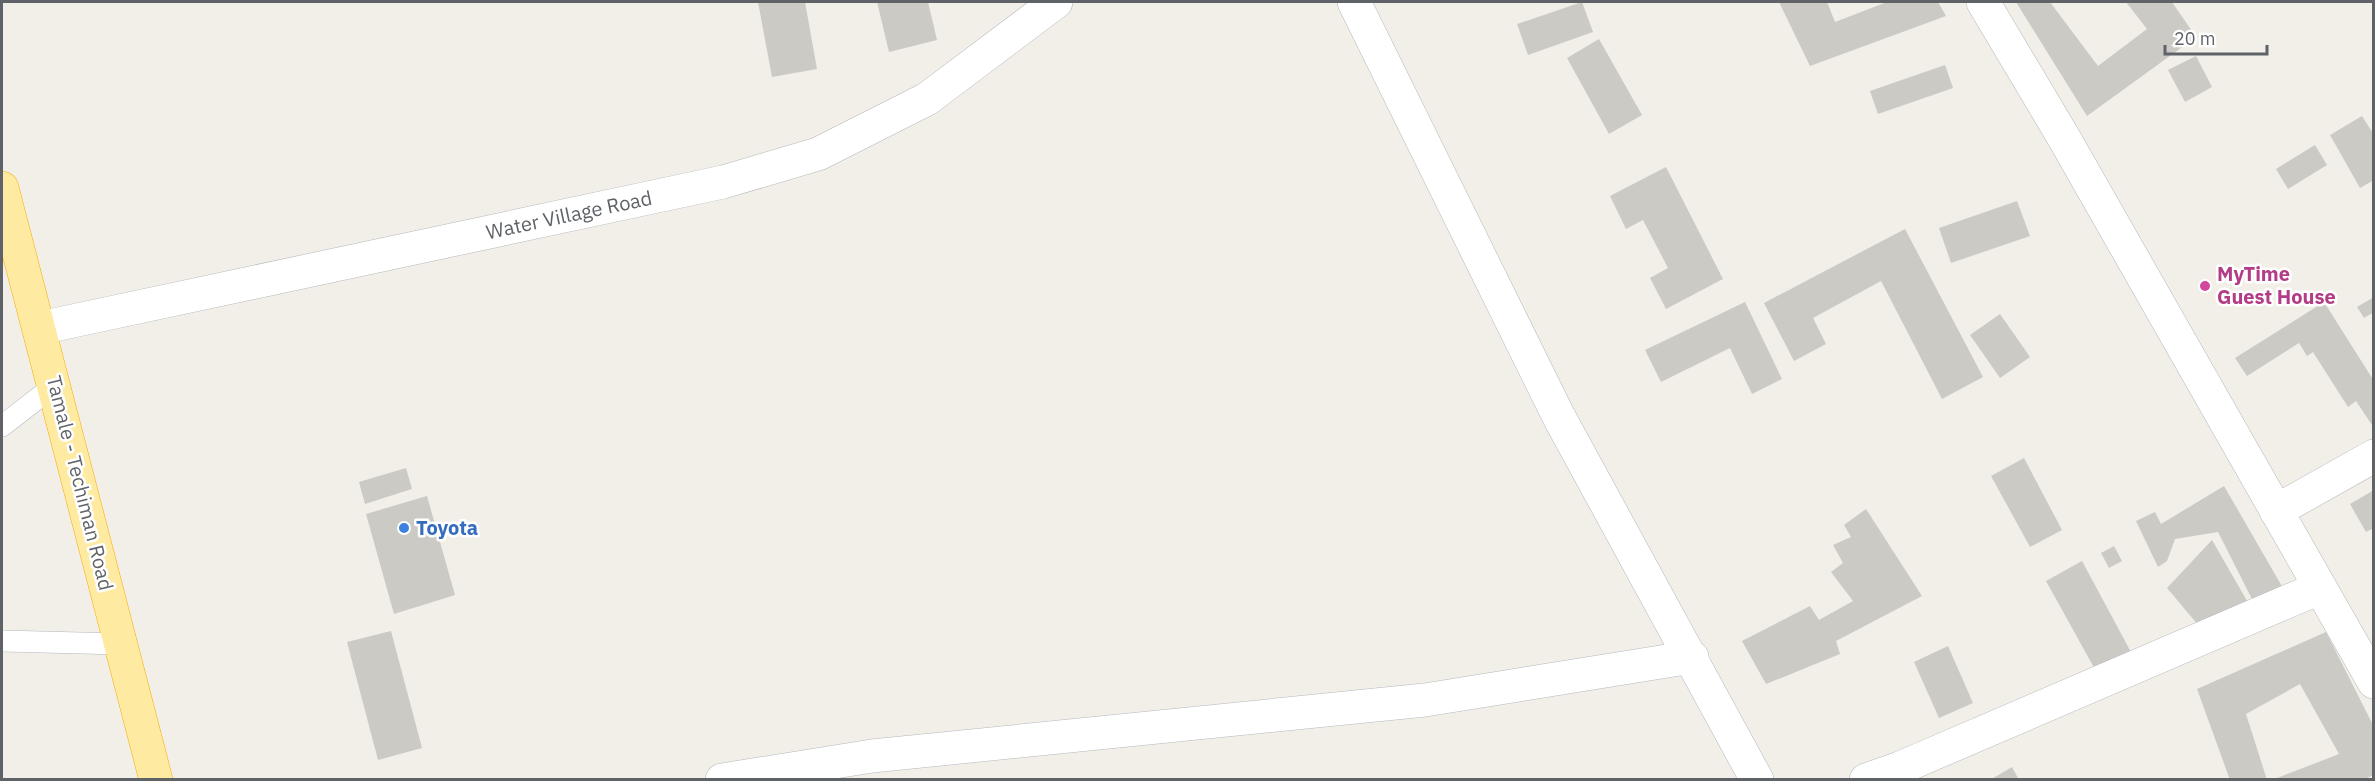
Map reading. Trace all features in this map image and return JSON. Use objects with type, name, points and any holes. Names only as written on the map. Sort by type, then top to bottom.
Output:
[{"type":"highway","name":"Tamale - Techiman Road","points":[[2,188],[156,780]]},
{"type":"street","name":"Water Village Road","points":[[40,328],[723,183],[818,154],[927,99],[1056,2]]},
{"type":"street","points":[[1354,2],[1559,417],[1692,657],[1757,780]]},
{"type":"street","points":[[1983,2],[2064,138],[2373,682]]},
{"type":"street","points":[[2276,511],[2373,456]]},
{"type":"street","points":[[1866,780],[1900,768],[2319,588]]},
{"type":"street","points":[[722,780],[872,756],[1425,700],[1692,657]]},
{"type":"lane","points":[[2,426],[55,385]]},
{"type":"lane","points":[[2,641],[121,644]]},
{"type":"building","points":[[758,2],[805,2],[817,69],[772,77]]},
{"type":"building","points":[[877,2],[928,2],[937,40],[889,52]]},
{"type":"building","points":[[1582,2],[1593,32],[1528,55],[1517,24]]},
{"type":"building","points":[[1779,2],[1827,2],[1835,22],[1887,2],[1938,2],[1946,16],[1810,66]]},
{"type":"building","points":[[2016,2],[2050,2],[2098,66],[2147,29],[2126,2],[2172,2],[2196,37],[2087,116]]},
{"type":"building","points":[[1599,39],[1642,115],[1609,134],[1567,58]]},
{"type":"building","points":[[2196,56],[2212,87],[2185,102],[2168,70]]},
{"type":"building","points":[[1945,65],[1953,88],[1878,114],[1870,91]]},
{"type":"building","points":[[2362,116],[2374,135],[2374,180],[2360,188],[2330,135]]},
{"type":"building","points":[[2315,145],[2327,165],[2288,189],[2276,169]]},
{"type":"building","points":[[1666,167],[1723,279],[1666,309],[1650,278],[1668,268],[1643,220],[1626,229],[1610,196]]},
{"type":"building","points":[[2017,201],[2030,236],[1951,263],[1939,228]]},
{"type":"building","points":[[1905,229],[1983,377],[1942,399],[1881,281],[1813,318],[1826,344],[1794,361],[1764,303]]},
{"type":"building","points":[[2374,297],[2374,312],[2364,318],[2357,307]]},
{"type":"building","points":[[1745,302],[1782,379],[1752,394],[1730,348],[1661,382],[1645,350]]},
{"type":"building","points":[[2324,302],[2374,381],[2374,428],[2356,401],[2348,407],[2313,352],[2307,356],[2299,343],[2247,376],[2235,358]]},
{"type":"building","points":[[2000,314],[2030,357],[2000,378],[1970,335]]},
{"type":"building","points":[[2024,458],[2062,530],[2030,547],[1991,476]]},
{"type":"building","points":[[406,468],[412,489],[365,504],[359,482]]},
{"type":"building","points":[[2224,486],[2287,595],[2256,607],[2218,532],[2175,539],[2167,561],[2158,567],[2136,521],[2155,512],[2161,524]]},
{"type":"building","points":[[2374,490],[2374,528],[2366,532],[2350,504]]},
{"type":"building","points":[[427,496],[455,595],[394,614],[366,514]]},
{"type":"building","points":[[1866,509],[1922,596],[1836,641],[1840,654],[1766,684],[1742,641],[1810,606],[1819,620],[1853,601],[1831,572],[1843,563],[1833,545],[1851,537],[1844,525]]},
{"type":"building","points":[[2212,540],[2250,606],[2204,632],[2167,588]]},
{"type":"building","points":[[2114,546],[2122,561],[2109,568],[2101,553]]},
{"type":"building","points":[[2082,561],[2132,654],[2097,673],[2046,581]]},
{"type":"building","points":[[391,631],[422,748],[378,760],[347,642]]},
{"type":"building","points":[[2326,632],[2374,727],[2374,775],[2362,780],[2272,780],[2339,754],[2300,684],[2246,714],[2267,780],[2230,780],[2197,689]]},
{"type":"building","points":[[1948,646],[1973,703],[1939,718],[1914,662]]},
{"type":"building","points":[[2012,767],[2019,780],[1990,780]]},
{"type":"place","name":"MyTime Guest House","points":[[2205,286]]},
{"type":"place","name":"Toyota","points":[[404,528]]}]
